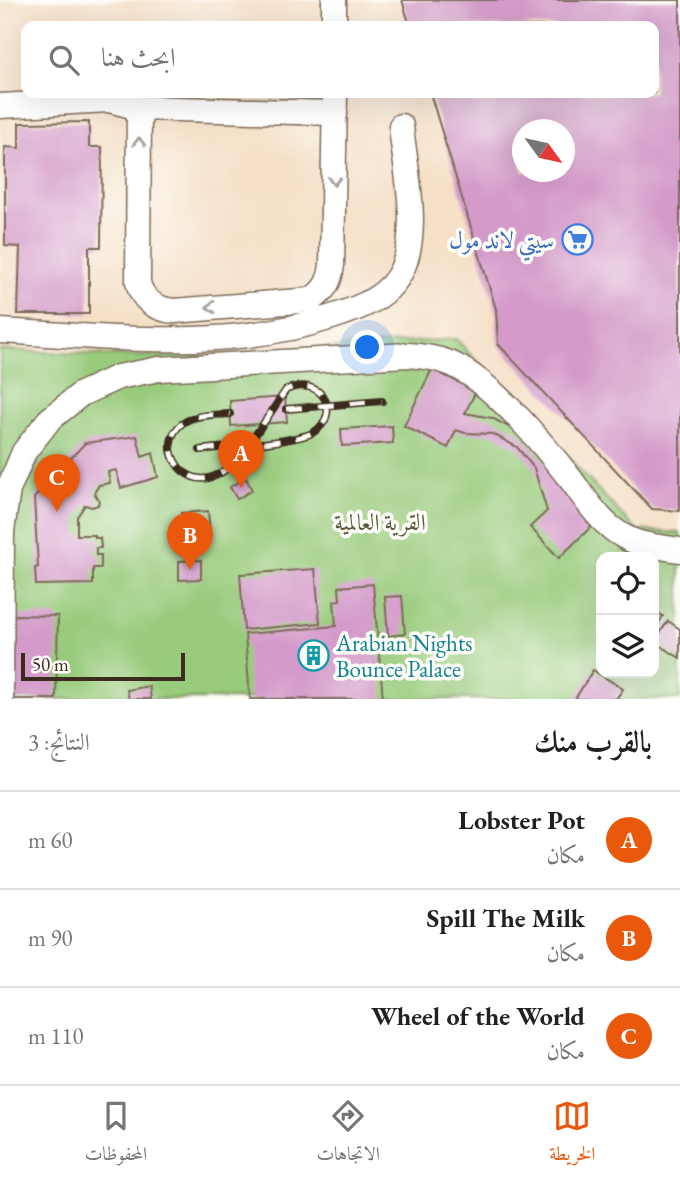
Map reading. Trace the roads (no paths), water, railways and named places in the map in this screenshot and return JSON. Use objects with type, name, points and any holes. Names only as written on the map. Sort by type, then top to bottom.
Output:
[{"type":"lane","points":[[334,0],[334,21]]},
{"type":"lane","points":[[0,106],[109,100],[139,107],[335,103],[332,265],[330,279],[323,292],[311,300],[174,311],[163,310],[147,301],[140,293],[138,282],[139,107]]},
{"type":"lane","points":[[0,331],[188,341],[229,339],[310,324],[370,303],[389,289],[402,271],[410,249],[411,226],[401,126]]},
{"type":"lane","points":[[1,699],[2,531],[8,490],[24,452],[49,419],[81,394],[118,377],[159,369],[407,355],[439,359],[469,374],[518,418],[554,457],[601,520],[612,529],[637,542],[680,550]]},
{"type":"railway","points":[[200,450],[242,446],[260,444],[306,436],[323,424],[327,406],[318,391],[309,387],[298,386],[286,390],[255,436],[245,448],[236,459],[227,468],[219,474],[205,478],[193,477],[183,471],[175,462],[171,451],[172,439],[177,429],[192,418],[230,414]]},
{"type":"railway","points":[[286,409],[382,401]]},
{"type":"place","name":"سيتي لاند مول","points":[[577,240]]},
{"type":"place","name":"Lobster Pot","points":[[241,488]]},
{"type":"place","name":"Wheel of the World","points":[[57,512]]},
{"type":"place","name":"Spill The Milk","points":[[190,570]]},
{"type":"place","name":"Arabian Nights Bounce Palace","points":[[313,656]]},
{"type":"park label","name":"القرية العالمية","points":[[380,522]]}]
